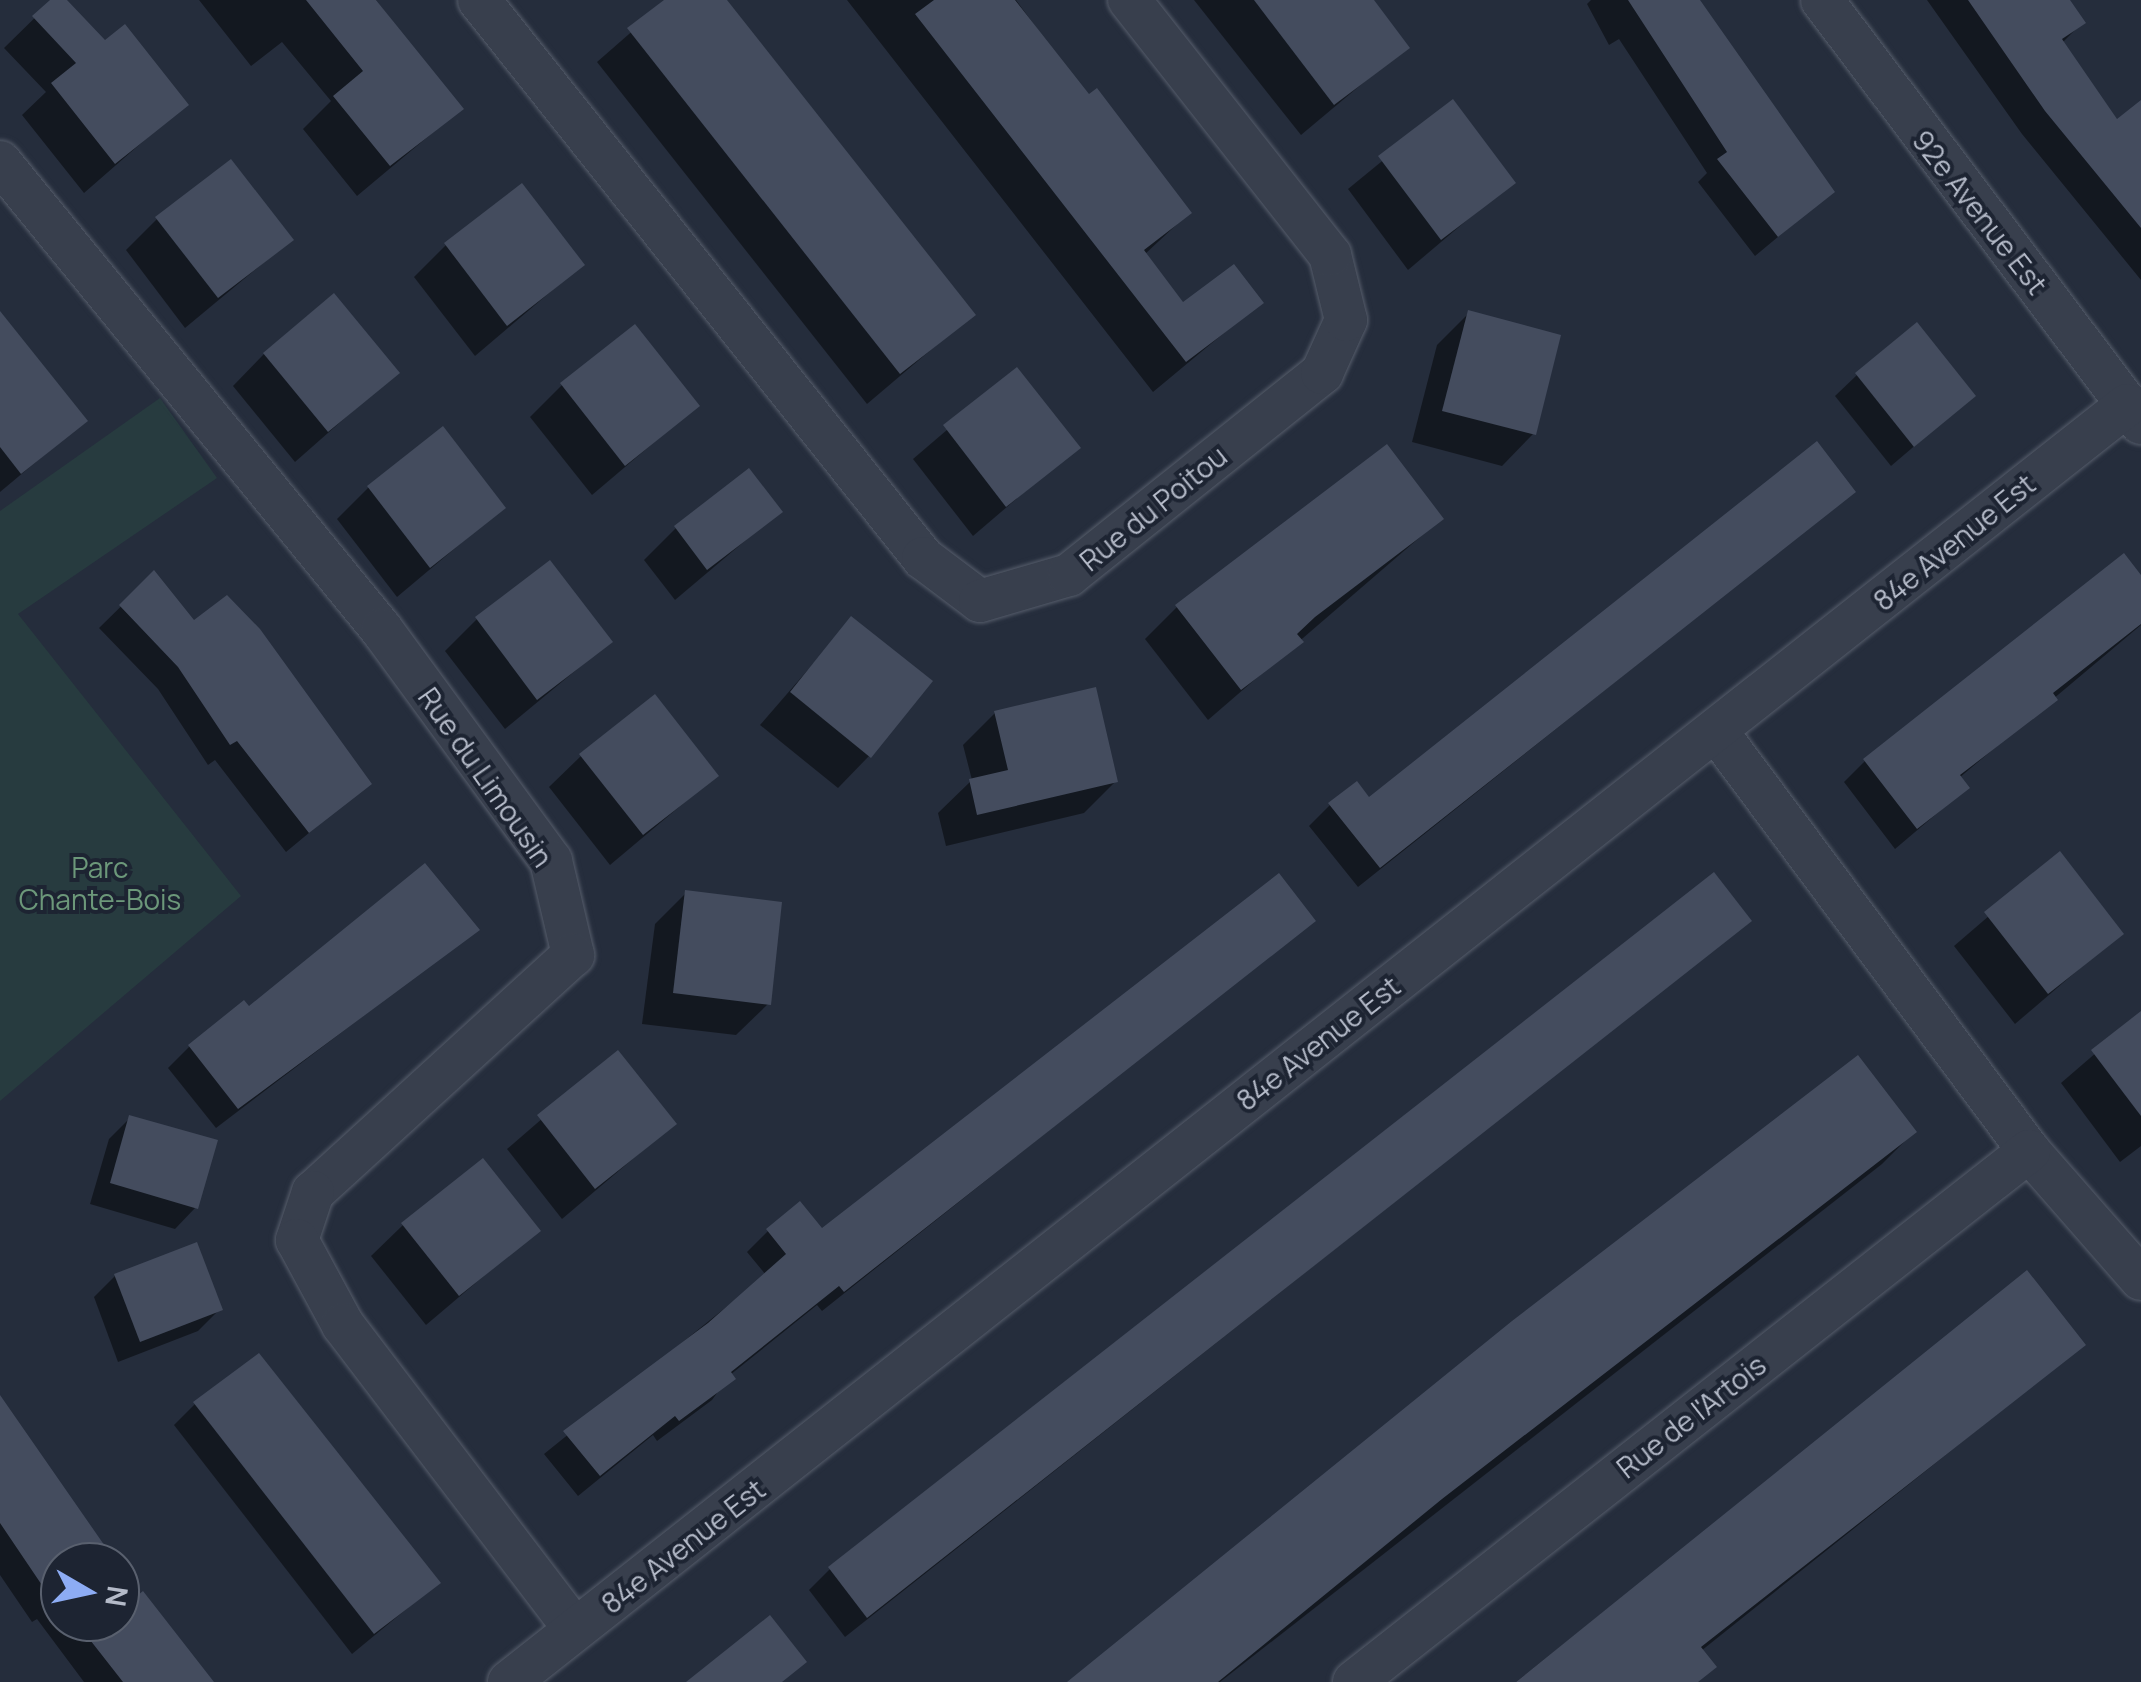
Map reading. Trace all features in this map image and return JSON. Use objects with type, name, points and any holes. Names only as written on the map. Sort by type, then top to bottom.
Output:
[{"type":"street","name":"Rue du Poitou","points":[[492,5],[923,558],[980,601],[1069,575],[1322,374],[1346,320],[1330,255],[1129,0]]},
{"type":"street","name":"92e Avenue Est","points":[[1822,0],[2134,414]]},
{"type":"street","name":"Rue du Limousin","points":[[0,162],[382,630],[552,861],[573,955],[312,1192],[298,1240],[343,1326],[575,1630]]},
{"type":"street","name":"84e Avenue Est","points":[[510,1682],[1717,732],[2134,414]]},
{"type":"street","points":[[1717,732],[2029,1150],[2141,1279]]},
{"type":"street","name":"Rue de l'Artois","points":[[1354,1682],[2029,1150]]},
{"type":"green space","name":"Parc Chante-Bois","points":[[160,398],[217,478],[18,614],[241,896],[0,1101],[0,511]]},
{"type":"building","points":[[50,0],[67,0],[105,40],[125,24],[189,105],[115,164],[51,83],[76,63],[32,16]]},
{"type":"building","points":[[306,0],[376,0],[464,109],[390,166],[333,96],[363,71]]},
{"type":"building","points":[[664,0],[727,0],[976,315],[900,374],[627,28]]},
{"type":"building","points":[[934,0],[1015,0],[1089,94],[1097,88],[1192,213],[1144,250],[1183,302],[1234,264],[1264,303],[1186,362],[915,14]]},
{"type":"building","points":[[1254,0],[1374,0],[1410,48],[1334,105]]},
{"type":"building","points":[[1628,0],[1700,0],[1835,192],[1778,237],[1717,159],[1727,152]]},
{"type":"building","points":[[1968,0],[2070,0],[2086,23],[2062,39],[2117,119],[2141,100],[2141,228],[2045,111]]},
{"type":"building","points":[[1453,99],[1516,183],[1441,240],[1378,156]]},
{"type":"building","points":[[231,159],[294,240],[218,298],[155,217]]},
{"type":"building","points":[[522,183],[585,265],[507,326],[444,243]]},
{"type":"building","points":[[334,293],[400,373],[328,432],[263,353]]},
{"type":"building","points":[[1468,310],[1561,335],[1536,435],[1442,411]]},
{"type":"building","points":[[0,311],[88,421],[21,474],[0,447]]},
{"type":"building","points":[[1917,322],[1976,396],[1914,447],[1855,373]]},
{"type":"building","points":[[635,324],[700,406],[625,466],[560,383]]},
{"type":"building","points":[[1017,367],[1081,448],[1006,507],[943,425]]},
{"type":"building","points":[[443,426],[506,508],[430,568],[367,486]]},
{"type":"building","points":[[1817,441],[1856,492],[1380,868],[1328,803],[1357,781],[1369,797]]},
{"type":"building","points":[[1387,444],[1444,519],[1315,617],[1297,634],[1304,642],[1241,690],[1175,605]]},
{"type":"building","points":[[749,468],[783,512],[707,570],[674,526]]},
{"type":"building","points":[[2124,553],[2141,575],[2141,624],[2053,693],[2058,700],[1960,775],[1970,788],[1917,829],[1863,759]]},
{"type":"building","points":[[550,560],[613,642],[537,700],[475,617]]},
{"type":"building","points":[[154,570],[194,620],[227,595],[260,629],[372,784],[309,833],[237,741],[230,745],[178,667],[119,605]]},
{"type":"building","points":[[851,616],[933,681],[871,758],[790,692]]},
{"type":"building","points":[[1096,687],[1118,782],[977,815],[969,779],[1008,770],[994,711]]},
{"type":"building","points":[[655,694],[719,776],[643,835],[579,754]]},
{"type":"building","points":[[2060,851],[2124,934],[2048,994],[1984,912]]},
{"type":"building","points":[[425,863],[480,930],[238,1109],[188,1045],[244,1000],[249,1006]]},
{"type":"building","points":[[1714,872],[1752,921],[867,1618],[828,1567]]},
{"type":"building","points":[[1279,873],[1316,921],[844,1292],[839,1286],[731,1372],[736,1379],[679,1421],[675,1416],[600,1476],[563,1431],[708,1323],[786,1254],[766,1229],[800,1201],[822,1228]]},
{"type":"building","points":[[685,890],[782,902],[771,1005],[673,993]]},
{"type":"building","points":[[2141,1011],[2141,1116],[2091,1050]]},
{"type":"building","points":[[618,1050],[677,1124],[595,1189],[537,1115]]},
{"type":"building","points":[[1858,1055],[1917,1132],[1442,1499],[1218,1682],[1067,1682],[1512,1321]]},
{"type":"building","points":[[129,1115],[218,1140],[198,1209],[110,1183]]},
{"type":"building","points":[[483,1158],[541,1231],[459,1296],[401,1223]]},
{"type":"building","points":[[197,1242],[223,1310],[140,1342],[114,1274]]},
{"type":"building","points":[[2027,1270],[2086,1345],[1701,1647],[1717,1667],[1698,1682],[1516,1682]]},
{"type":"building","points":[[259,1353],[441,1583],[374,1634],[193,1402]]},
{"type":"building","points":[[0,1395],[102,1542],[40,1542],[40,1582],[0,1523]]},
{"type":"building","points":[[143,1591],[214,1682],[123,1682],[92,1642],[140,1642]]},
{"type":"building","points":[[770,1615],[807,1662],[782,1682],[686,1682]]}]
